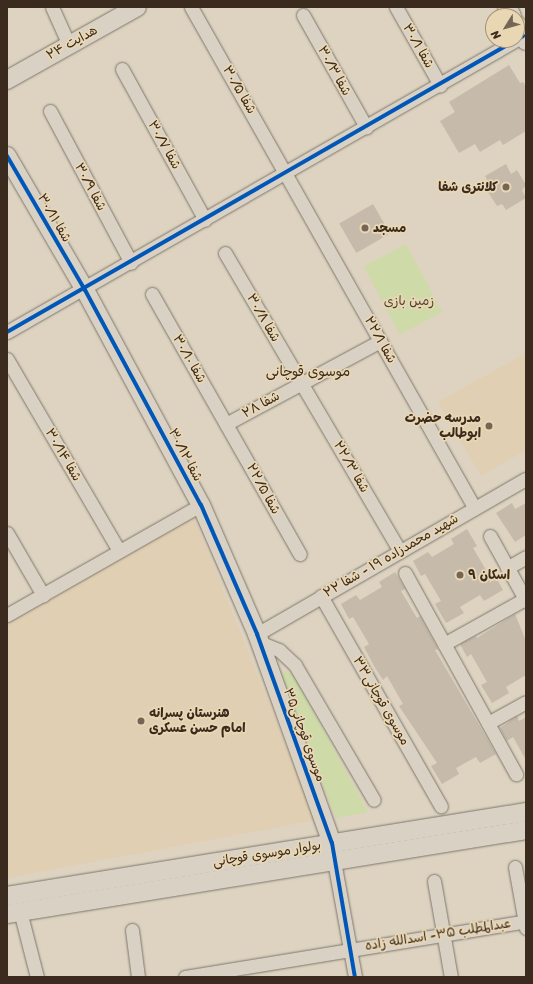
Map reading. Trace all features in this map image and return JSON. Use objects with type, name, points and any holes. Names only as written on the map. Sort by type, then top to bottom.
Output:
[{"type":"street","points":[[52,7],[69,45]]},
{"type":"street","name":"هدایت ۲۴","points":[[7,80],[137,7]]},
{"type":"street","name":"۳۰/۵ شفا","points":[[191,7],[287,173]]},
{"type":"street","name":"شفا ۳۰/۱","points":[[396,7],[440,84]]},
{"type":"street","name":"۳۰/۳ شفا","points":[[303,15],[366,127]]},
{"type":"street","points":[[7,332],[85,290],[440,84],[499,48]]},
{"type":"street","name":"۳۰/۷ شفا","points":[[122,70],[205,220]]},
{"type":"street","name":"۳۰/۹ شفا","points":[[50,111],[131,263]]},
{"type":"street","name":"شفا ۳۰/۱۱","points":[[7,156],[85,290]]},
{"type":"street","name":"۲۲/۱ شفا","points":[[287,173],[474,507]]},
{"type":"street","name":"شفا ۳۰/۸","points":[[225,253],[301,383]]},
{"type":"street","name":"شفا ۳۰/۱۲","points":[[85,290],[200,505],[258,638]]},
{"type":"street","name":"شفا ۳۰/۱۰","points":[[152,294],[226,424]]},
{"type":"street","name":"شفا ۲۸","points":[[226,424],[380,341]]},
{"type":"street","name":"شفا ۳۰/۱۴","points":[[7,359],[119,551]]},
{"type":"street","name":"شفا ۲۲/۳","points":[[301,383],[400,551]]},
{"type":"street","name":"شفا ۲۲/۵","points":[[226,424],[300,554]]},
{"type":"street","name":"شهید محمدزاده ۱۹ - شفا ۲۲","points":[[258,638],[321,596],[474,507],[526,479]]},
{"type":"street","points":[[7,615],[200,505]]},
{"type":"street","points":[[7,533],[43,594]]},
{"type":"street","points":[[444,644],[525,600],[490,536]]},
{"type":"street","points":[[507,568],[526,557]]},
{"type":"street","points":[[405,573],[516,774]]},
{"type":"street","name":"موسوی قوچانی۳۳","points":[[321,596],[441,806]]},
{"type":"street","name":"موسوی قوچانی۳۵","points":[[258,638],[279,650],[295,665],[374,800]]},
{"type":"street","name":"موسوی قوچانی۳۵","points":[[258,638],[332,843],[334,861]]},
{"type":"street","points":[[488,723],[526,702]]},
{"type":"street","name":"بولوار موسوی قوچانی","points":[[7,896],[526,812]]},
{"type":"street","name":"بولوار موسوی قوچانی","points":[[13,913],[526,830]]},
{"type":"street","points":[[334,861],[355,977]]},
{"type":"street","points":[[515,867],[526,923]]},
{"type":"street","points":[[434,881],[451,977]]},
{"type":"street","points":[[13,913],[37,977]]},
{"type":"street","name":"عبدالمطلب ۳۵- اسدالله زاده","points":[[185,977],[242,972],[350,950],[444,934],[526,923]]},
{"type":"street","points":[[132,930],[138,977]]},
{"type":"shaded area","name":"مدرسه حضرت ابوطالب","points":[[526,353],[526,450],[481,476],[438,402]]},
{"type":"shaded area","name":"هنرستان پسرانه امام حسن عسکری","points":[[193,515],[316,820],[7,878],[7,621]]},
{"type":"green space","name":"زمین بازی","points":[[406,244],[442,312],[400,335],[364,267]]},
{"type":"green space","points":[[285,671],[293,674],[368,812],[336,818],[283,689],[282,676]]},
{"type":"building","points":[[509,65],[520,83],[523,82],[526,87],[526,131],[503,145],[500,140],[480,152],[475,144],[459,153],[440,121],[455,112],[449,102]]},
{"type":"building","name":"کلانتری شفا","points":[[506,164],[511,174],[517,170],[526,185],[522,190],[526,198],[506,210],[502,204],[497,206],[484,186],[489,183],[485,176]]},
{"type":"building","name":"مسجد","points":[[373,204],[390,233],[356,253],[339,223]]},
{"type":"building","points":[[512,503],[515,509],[526,503],[526,535],[515,542],[496,513]]},
{"type":"building","name":"اسکان ۹","points":[[467,529],[477,546],[473,548],[489,575],[493,572],[503,590],[484,601],[480,595],[460,607],[464,613],[446,623],[435,604],[441,601],[425,574],[421,576],[413,561],[428,552],[432,557],[454,544],[451,539]]},
{"type":"building","points":[[395,572],[405,589],[401,591],[417,618],[420,616],[438,649],[435,650],[496,754],[480,763],[476,757],[456,768],[459,774],[442,784],[431,766],[437,763],[399,706],[403,704],[387,676],[383,680],[374,666],[364,647],[369,644],[353,617],[349,619],[341,604],[356,595],[360,600],[382,587],[379,582]]},
{"type":"building","points":[[515,614],[526,641],[526,675],[506,687],[509,693],[492,703],[481,685],[487,682],[471,654],[467,657],[460,644],[476,636],[477,638]]},
{"type":"building","points":[[517,716],[519,721],[526,717],[526,760],[513,737],[507,741],[500,728]]},
{"type":"cycle path","points":[[7,332],[502,48]]},
{"type":"cycle path","points":[[7,156],[85,290],[201,505],[257,634],[332,843],[355,977]]},
{"type":"place","name":"کلانتری شفا","points":[[506,187]]},
{"type":"place","name":"مسجد","points":[[365,228]]},
{"type":"place","name":"مدرسه حضرت ابوطالب","points":[[489,426]]},
{"type":"place","name":"اسکان ۹","points":[[460,575]]},
{"type":"place","name":"هنرستان پسرانه امام حسن عسکری","points":[[141,721]]},
{"type":"district","name":"موسوی قوچانی","points":[[308,372]]}]
